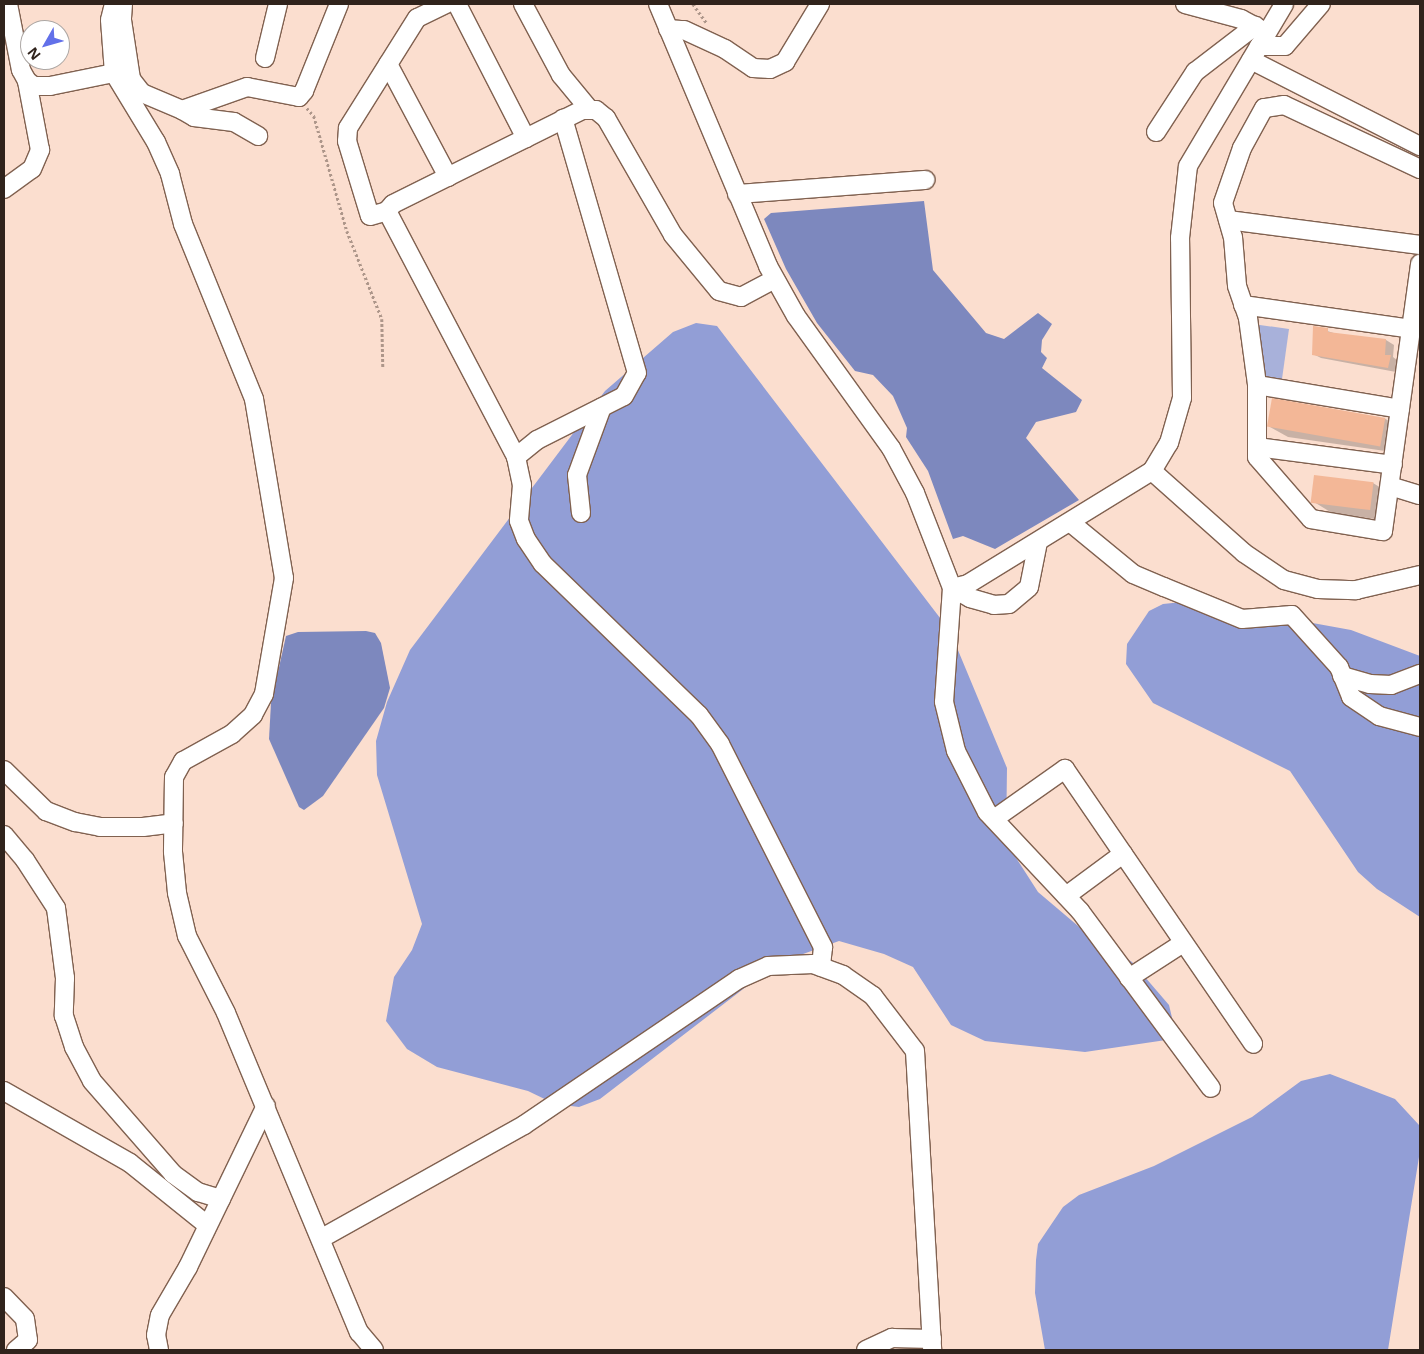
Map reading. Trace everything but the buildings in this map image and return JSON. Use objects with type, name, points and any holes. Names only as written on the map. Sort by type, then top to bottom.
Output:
[{"type":"street","points":[[4,189],[32,169],[40,150],[27,82],[21,70],[8,4]]},
{"type":"street","points":[[114,4],[110,20],[114,73],[156,142],[170,174],[183,224],[254,399],[284,578],[264,694],[253,716],[232,734],[183,762],[174,778],[177,893],[187,936],[226,1013],[322,1238],[359,1332],[374,1350]]},
{"type":"street","points":[[123,4],[122,20],[131,78],[142,93],[194,117],[234,122],[258,136]]},
{"type":"street","points":[[265,58],[278,4]]},
{"type":"street","points":[[182,110],[247,87],[298,97],[304,91],[338,4]]},
{"type":"street","points":[[446,4],[421,14],[348,128],[347,141],[370,216],[387,211],[393,204],[582,110],[596,110],[606,118],[673,234],[719,291],[741,297],[775,279]]},
{"type":"street","points":[[457,4],[526,138]]},
{"type":"street","points":[[523,4],[560,75],[590,110]]},
{"type":"street","points":[[658,4],[736,194],[775,279],[796,316],[891,448],[916,493],[952,588],[944,702],[956,751],[987,812],[1066,896],[1130,978],[1211,1088]]},
{"type":"street","points":[[668,30],[684,30],[725,48],[753,68],[770,70],[785,62],[820,4]]},
{"type":"street","points":[[1186,4],[1258,41],[1377,124],[1420,146]]},
{"type":"street","points":[[952,588],[968,584],[1071,523],[1152,471],[1169,443],[1182,398],[1180,238],[1188,166],[1258,41],[1284,4]]},
{"type":"street","points":[[1156,132],[1195,72],[1258,41],[1285,46],[1321,4]]},
{"type":"street","points":[[388,64],[448,177]]},
{"type":"street","points":[[27,82],[34,86],[50,86],[114,73]]},
{"type":"street","points":[[1420,168],[1284,105],[1264,108],[1242,148],[1223,202],[1233,237],[1237,286],[1244,305],[1257,385],[1257,457],[1311,519],[1383,531],[1420,264]]},
{"type":"street","points":[[516,457],[538,440],[624,396],[636,373],[563,119]]},
{"type":"street","points":[[1368,144],[1377,124]]},
{"type":"street","points":[[736,194],[926,180]]},
{"type":"street","points":[[387,211],[516,457],[522,485],[519,520],[526,539],[543,564],[692,708],[720,744],[823,947],[821,967]]},
{"type":"street","points":[[1228,220],[1420,245]]},
{"type":"street","points":[[1244,305],[1411,329]]},
{"type":"street","points":[[1257,385],[1400,409]]},
{"type":"street","points":[[581,513],[577,475],[602,407]]},
{"type":"street","points":[[1257,447],[1393,465]]},
{"type":"street","points":[[1152,471],[1244,553],[1284,580],[1318,588],[1356,590],[1420,575]]},
{"type":"street","points":[[1390,486],[1420,494]]},
{"type":"street","points":[[1071,523],[1133,574],[1164,588],[1242,619],[1292,615],[1339,667],[1351,697],[1379,716],[1420,727]]},
{"type":"street","points":[[952,588],[970,598],[994,605],[1009,604],[1029,587],[1038,542]]},
{"type":"street","points":[[1342,676],[1370,684],[1391,685],[1420,674]]},
{"type":"street","points":[[994,819],[1065,769],[1253,1044]]},
{"type":"street","points":[[4,770],[11,781],[46,811],[75,822],[109,827],[174,823]]},
{"type":"street","points":[[4,835],[25,860],[56,908],[65,978],[64,1016],[74,1047],[92,1081],[174,1174],[198,1192],[222,1199]]},
{"type":"street","points":[[1066,896],[1123,854]]},
{"type":"street","points":[[1130,978],[1183,942]]},
{"type":"street","points":[[322,1238],[524,1125],[739,978],[768,966],[813,964],[843,975],[873,996],[916,1051],[932,1345],[892,1338],[866,1350]]},
{"type":"street","points":[[4,1090],[130,1164],[206,1224]]},
{"type":"street","points":[[159,1350],[156,1335],[160,1315],[188,1267],[206,1224],[222,1199],[266,1106]]},
{"type":"street","points":[[4,1297],[25,1319],[28,1340],[16,1350]]},
{"type":"path","points":[[298,97],[314,116],[347,231],[382,319],[383,366]]},
{"type":"shaded area","points":[[924,201],[933,270],[986,333],[1004,339],[1038,313],[1052,324],[1042,340],[1041,352],[1047,358],[1042,368],[1082,400],[1076,412],[1036,422],[1026,438],[1079,500],[995,549],[963,536],[953,539],[928,471],[906,437],[907,428],[893,396],[873,375],[855,371],[817,323],[786,269],[764,219],[771,213]]},
{"type":"shaded area","points":[[696,323],[717,326],[950,631],[1007,768],[1006,842],[1038,892],[1084,931],[1132,962],[1169,1005],[1175,1030],[1166,1040],[1085,1052],[985,1041],[951,1025],[913,967],[884,954],[839,941],[792,958],[751,983],[600,1099],[579,1107],[555,1104],[528,1091],[437,1067],[407,1049],[386,1021],[394,977],[412,950],[422,924],[377,775],[376,741],[387,702],[410,650],[605,391],[673,332]]},
{"type":"shaded area","points":[[1253,324],[1289,329],[1282,379],[1268,378],[1263,373]]},
{"type":"shaded area","points":[[1192,601],[1351,630],[1420,656],[1420,917],[1377,889],[1358,872],[1290,771],[1153,703],[1126,664],[1127,644],[1149,611],[1163,604]]},
{"type":"shaded area","points":[[366,631],[375,633],[381,643],[390,688],[384,708],[323,796],[304,810],[299,807],[269,739],[271,703],[286,636],[298,632]]},
{"type":"shaded area","points":[[1330,1074],[1395,1099],[1419,1125],[1419,1157],[1388,1350],[1045,1350],[1035,1293],[1038,1244],[1063,1207],[1079,1195],[1154,1166],[1252,1117],[1301,1081]]}]
